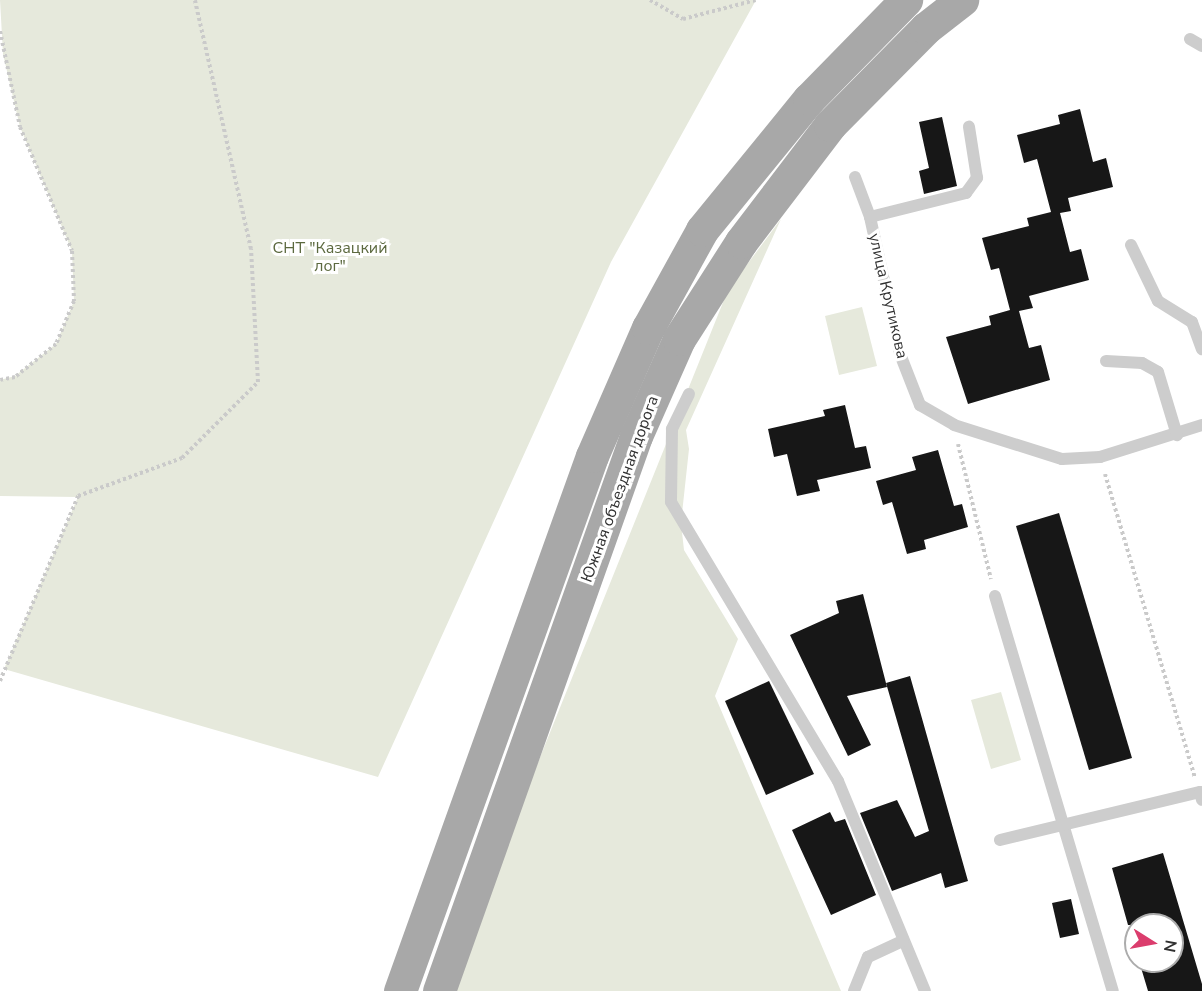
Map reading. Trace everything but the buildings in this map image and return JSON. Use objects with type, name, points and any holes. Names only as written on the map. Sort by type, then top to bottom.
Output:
[{"type":"main road","name":"Южная объездная дорога","points":[[400,991],[592,456],[648,328],[702,230],[809,99],[906,0]]},
{"type":"main road","name":"Южная объездная дорога","points":[[439,991],[636,436],[679,339],[741,242],[830,125],[926,28],[962,0]]},
{"type":"lane","points":[[1190,39],[1202,46]]},
{"type":"lane","points":[[870,218],[966,193],[977,178],[969,127]]},
{"type":"lane","name":"улица Крутикова","points":[[855,177],[870,218],[908,375],[920,405],[954,425],[1062,459],[1100,457],[1177,435],[1202,425]]},
{"type":"lane","points":[[1131,245],[1158,302],[1191,322],[1202,349]]},
{"type":"lane","points":[[1106,360],[1142,363],[1158,372],[1177,435]]},
{"type":"lane","points":[[689,394],[672,429],[671,502],[838,781],[902,941],[925,991]]},
{"type":"lane","points":[[995,596],[1113,991]]},
{"type":"lane","points":[[1000,840],[1064,823],[1201,796]]},
{"type":"lane","points":[[854,991],[868,957],[902,941]]},
{"type":"path","points":[[0,681],[78,496],[182,459],[258,382],[251,249],[195,0]]},
{"type":"path","points":[[650,0],[683,19],[756,0]]},
{"type":"path","points":[[0,31],[20,127],[72,251],[74,301],[56,344],[15,376],[0,380]]},
{"type":"path","points":[[954,425],[995,596]]},
{"type":"path","points":[[1100,457],[1201,796]]},
{"type":"green space","name":"СНТ \"Казацкий лог\"","points":[[0,0],[756,0],[611,262],[378,777],[4,669],[78,497],[0,496],[0,380],[15,376],[56,344],[74,301],[72,251],[20,127],[3,54]]},
{"type":"green space","points":[[781,219],[686,430],[689,449],[681,523],[684,550],[738,639],[715,696],[841,991],[446,991],[728,290]]},
{"type":"green space","points":[[862,307],[877,366],[839,375],[825,316]]},
{"type":"green space","points":[[1001,692],[1021,760],[991,769],[971,700]]}]
